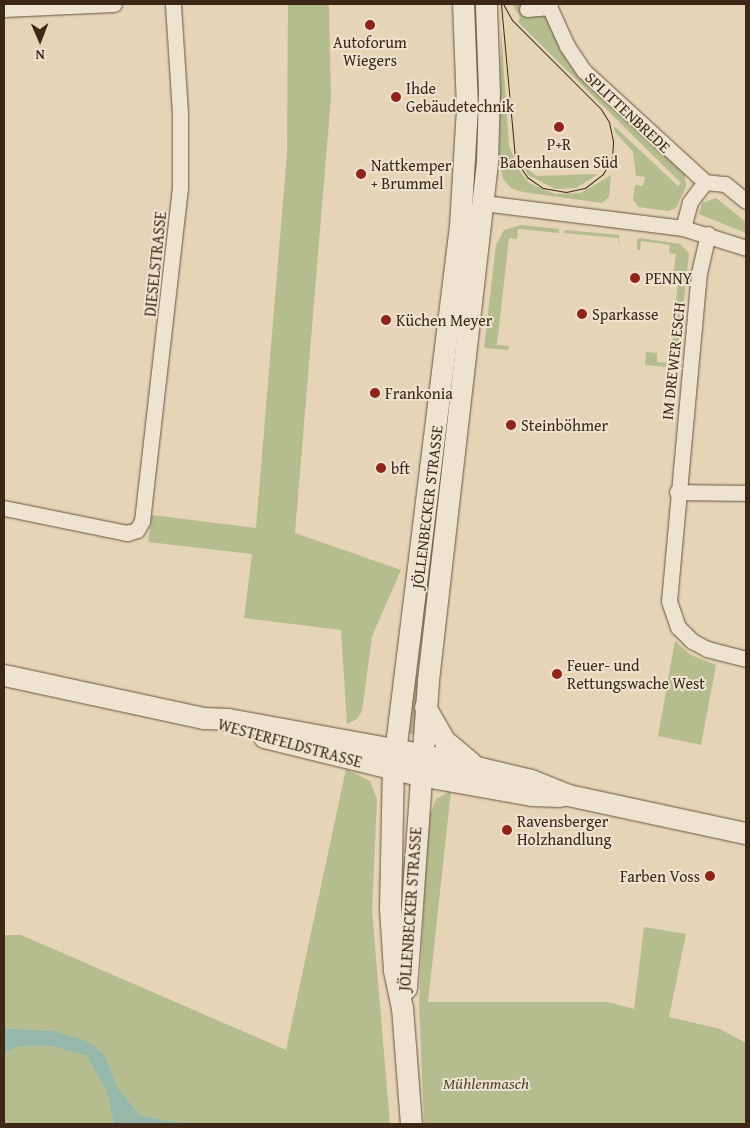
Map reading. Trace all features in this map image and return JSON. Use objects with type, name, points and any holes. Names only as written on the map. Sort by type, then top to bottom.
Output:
[{"type":"main road","name":"JÖLLENBECKER STRASSE","points":[[411,1124],[402,1008],[394,970],[390,908],[394,759],[400,703],[419,574],[462,201],[467,107],[464,4]]},
{"type":"main road","name":"JÖLLENBECKER STRASSE","points":[[402,1008],[425,707],[483,203],[489,122],[486,4]]},
{"type":"main road","points":[[462,201],[483,203]]},
{"type":"main road","points":[[4,675],[203,718]]},
{"type":"main road","points":[[350,740],[371,735],[400,703]]},
{"type":"main road","points":[[425,707],[444,741],[475,766]]},
{"type":"main road","name":"WESTERFELDSTRASSE","points":[[203,718],[228,718],[350,740],[394,759]]},
{"type":"main road","name":"WESTERFELDSTRASSE","points":[[203,718],[226,728],[394,759]]},
{"type":"main road","points":[[394,759],[420,764],[531,795],[568,794]]},
{"type":"main road","points":[[420,764],[475,766],[531,780],[568,794],[746,833]]},
{"type":"street","points":[[4,9],[114,4]]},
{"type":"street","name":"DIESELSTRASSE","points":[[4,508],[127,534],[134,532],[140,526],[178,212],[180,113],[173,4]]},
{"type":"street","name":"SPLITTENBREDE","points":[[527,9],[549,5],[567,46],[584,71],[705,182]]},
{"type":"street","points":[[683,228],[690,202],[705,182],[726,184],[746,201]]},
{"type":"street","points":[[483,203],[683,228],[708,234],[746,248]]},
{"type":"street","name":"IM DREWER ESCH","points":[[708,234],[699,272],[668,584],[673,617],[692,641],[707,649],[746,659]]},
{"type":"street","points":[[677,492],[746,493]]},
{"type":"green space","points":[[288,4],[329,4],[331,97],[295,533],[401,570],[372,636],[362,711],[357,719],[347,724],[341,630],[244,618],[252,554],[148,542],[152,515],[256,528],[287,154]]},
{"type":"green space","points":[[512,4],[529,4],[521,5],[522,16],[544,14],[569,64],[685,174],[686,187],[676,208],[668,211],[638,207],[633,199],[635,185],[643,186],[645,177],[636,176],[633,152],[615,132],[614,126],[678,186],[681,183],[518,22],[520,17]]},
{"type":"green space","points":[[501,30],[509,145],[518,169],[529,183],[555,194],[581,193],[611,175],[609,197],[602,203],[523,192],[511,188],[503,179],[499,160]]},
{"type":"green space","points":[[515,149],[526,168],[537,176],[598,174],[576,188],[555,189],[528,175]]},
{"type":"green space","points":[[716,198],[746,222],[746,233],[699,214],[702,203]]},
{"type":"green space","points":[[521,225],[559,229],[559,233],[518,229],[517,239],[509,238],[497,345],[509,346],[508,350],[484,348],[496,245],[504,230]]},
{"type":"green space","points":[[565,230],[619,235],[619,247],[618,238],[564,233]]},
{"type":"green space","points":[[640,238],[680,244],[689,253],[677,368],[645,365],[646,352],[657,353],[657,362],[670,363],[679,272],[674,271],[676,254],[669,253],[670,245],[641,241],[640,250],[637,250],[637,240]]},
{"type":"green space","points":[[675,641],[691,655],[716,665],[701,745],[658,736]]},
{"type":"green space","points":[[415,675],[421,675],[415,734],[408,734]]},
{"type":"green space","points":[[346,769],[370,781],[377,799],[372,911],[390,1124],[192,1124],[141,1116],[118,1088],[105,1056],[54,1031],[4,1028],[4,935],[21,935],[286,1050]]},
{"type":"green space","name":"Mühlenmasch","points":[[451,791],[428,1002],[607,1002],[634,1009],[644,927],[686,934],[669,1017],[720,1029],[746,1043],[746,1124],[424,1124],[419,1003],[428,820],[436,799]]},
{"type":"green space","points":[[51,1046],[87,1056],[106,1091],[114,1124],[4,1124],[4,1054],[16,1047]]},
{"type":"shaded area","points":[[4,1028],[54,1031],[91,1043],[105,1056],[118,1088],[141,1116],[192,1124],[114,1124],[106,1091],[87,1056],[51,1046],[16,1047],[4,1054]]},
{"type":"tram line","points":[[501,4],[515,159],[527,177],[543,188],[566,192],[585,188],[603,174],[612,157],[613,141],[609,122],[601,109],[512,20],[503,4]]},
{"type":"place","name":"Autoforum Wiegers","points":[[370,25]]},
{"type":"place","name":"Ihde Gebäudetechnik","points":[[396,97]]},
{"type":"place","name":"P+R Babenhausen Süd","points":[[559,127]]},
{"type":"place","name":"Nattkemper + Brummel","points":[[361,174]]},
{"type":"place","name":"PENNY","points":[[635,278]]},
{"type":"place","name":"Sparkasse","points":[[582,314]]},
{"type":"place","name":"Küchen Meyer","points":[[386,320]]},
{"type":"place","name":"Frankonia","points":[[375,393]]},
{"type":"place","name":"Steinböhmer","points":[[511,425]]},
{"type":"place","name":"bft","points":[[381,468]]},
{"type":"place","name":"Feuer- und Rettungswache West","points":[[557,674]]},
{"type":"place","name":"Ravensberger Holzhandlung","points":[[507,830]]},
{"type":"place","name":"Farben Voss","points":[[710,876]]}]
